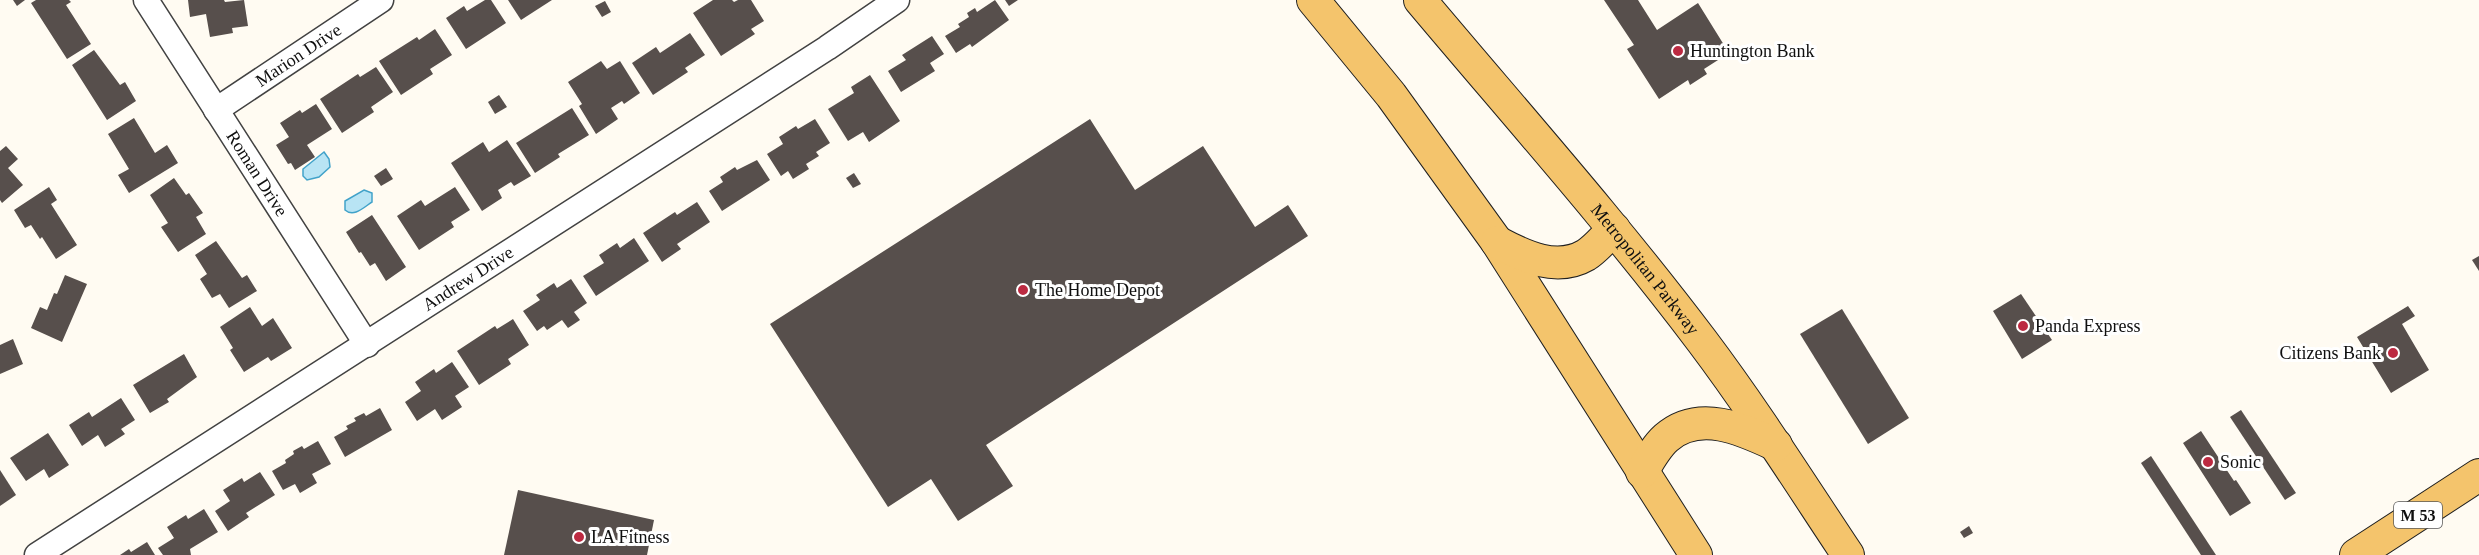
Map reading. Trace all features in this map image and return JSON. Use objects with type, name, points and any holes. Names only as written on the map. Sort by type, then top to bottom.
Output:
[{"type":"main road","points":[[1313,0],[1404,113],[1497,243],[1696,555]]},
{"type":"main road","name":"Metropolitan Parkway","points":[[1420,0],[1614,229],[1706,346],[1776,445],[1848,555]]},
{"type":"main road","points":[[1497,243],[1538,260],[1557,263],[1574,261],[1588,254],[1614,229]]},
{"type":"main road","points":[[1642,472],[1666,438],[1680,428],[1697,423],[1719,424],[1744,430],[1776,445]]},
{"type":"main road","name":"M 53","points":[[2356,555],[2479,476]]},
{"type":"street","name":"Roman Drive","points":[[146,0],[367,345]]},
{"type":"street","name":"Marion Drive","points":[[216,110],[381,0]]},
{"type":"street","name":"Andrew Drive","points":[[37,555],[817,55],[897,0]]},
{"type":"water","points":[[324,152],[329,159],[330,167],[319,177],[307,180],[303,176],[303,169]]},
{"type":"water","points":[[364,190],[372,193],[372,202],[352,213],[345,210],[345,201]]},
{"type":"building","points":[[13,0],[25,0],[17,6]]},
{"type":"building","points":[[36,0],[69,0],[71,2],[66,5],[91,44],[67,59],[31,3]]},
{"type":"building","points":[[188,0],[224,0],[225,2],[244,0],[248,26],[232,28],[233,33],[210,37],[206,14],[190,17]]},
{"type":"building","points":[[485,0],[491,0],[506,23],[466,49],[446,18],[464,6],[467,11]]},
{"type":"building","points":[[508,0],[552,0],[521,20]]},
{"type":"building","points":[[713,0],[732,0],[734,2],[751,0],[764,21],[751,29],[755,34],[721,56],[693,13]]},
{"type":"building","points":[[995,0],[1009,20],[972,47],[970,44],[956,53],[945,36],[960,27],[958,24],[969,17],[967,13],[975,8],[977,12]]},
{"type":"building","points":[[1005,0],[1018,0],[1009,6]]},
{"type":"building","name":"Huntington Bank","points":[[1604,0],[1638,0],[1657,30],[1698,3],[1729,53],[1704,69],[1707,74],[1690,85],[1688,80],[1659,99],[1627,49],[1634,45]]},
{"type":"building","points":[[605,1],[611,12],[602,17],[595,6]]},
{"type":"building","points":[[435,29],[452,55],[430,69],[433,74],[401,95],[379,61],[417,37],[419,40]]},
{"type":"building","points":[[690,33],[705,55],[685,68],[688,72],[653,95],[632,63],[656,47],[660,53]]},
{"type":"building","points":[[932,36],[944,54],[930,63],[935,71],[901,92],[888,71],[906,60],[902,55]]},
{"type":"building","points":[[94,50],[120,85],[125,82],[136,101],[107,120],[72,65]]},
{"type":"building","points":[[601,61],[607,69],[620,61],[640,93],[624,104],[622,101],[611,108],[618,119],[596,134],[579,106],[582,104],[568,82]]},
{"type":"building","points":[[376,67],[393,92],[371,107],[374,112],[342,133],[320,99],[358,74],[360,77]]},
{"type":"building","points":[[870,75],[900,121],[869,142],[863,132],[848,141],[828,109],[854,93],[851,87]]},
{"type":"building","points":[[499,95],[507,107],[495,114],[488,102]]},
{"type":"building","points":[[316,104],[332,129],[307,145],[315,157],[295,170],[291,163],[288,164],[276,145],[289,137],[280,123],[300,110],[302,113]]},
{"type":"building","points":[[572,108],[589,135],[558,154],[560,157],[535,173],[516,143]]},
{"type":"building","points":[[134,118],[155,153],[167,145],[178,163],[129,193],[118,175],[129,169],[108,134]]},
{"type":"building","points":[[815,119],[830,143],[816,152],[819,156],[806,164],[809,169],[793,179],[788,171],[781,176],[767,154],[783,144],[779,137],[796,126],[798,129]]},
{"type":"building","name":"The Home Depot","points":[[1090,119],[1135,190],[1203,146],[1255,227],[1288,205],[1308,236],[986,445],[1013,486],[958,521],[931,479],[888,507],[770,324]]},
{"type":"building","points":[[507,140],[531,176],[514,186],[511,182],[498,190],[502,198],[482,211],[451,163],[483,142],[489,152]]},
{"type":"building","points":[[6,146],[18,159],[8,168],[23,185],[2,203],[0,200],[0,151]]},
{"type":"building","points":[[757,160],[770,180],[722,211],[709,191],[723,182],[720,177],[735,167],[737,170]]},
{"type":"building","points":[[386,168],[393,179],[381,186],[374,176]]},
{"type":"building","points":[[854,173],[861,184],[853,188],[846,178]]},
{"type":"building","points":[[174,178],[186,195],[189,193],[203,213],[196,217],[206,234],[178,252],[161,227],[168,223],[150,195]]},
{"type":"building","points":[[49,187],[57,200],[51,204],[77,245],[56,259],[42,237],[40,239],[31,225],[25,228],[14,210]]},
{"type":"building","points":[[455,187],[470,210],[451,222],[454,227],[419,250],[397,216],[421,200],[425,206]]},
{"type":"building","points":[[697,202],[710,222],[677,244],[681,249],[662,262],[643,233],[675,212],[677,215]]},
{"type":"building","points":[[372,215],[406,267],[386,281],[375,263],[370,266],[361,252],[359,253],[346,232]]},
{"type":"building","points":[[634,238],[649,261],[596,296],[583,276],[604,263],[599,255],[617,243],[620,248]]},
{"type":"building","points":[[216,241],[242,278],[247,275],[257,291],[229,308],[220,294],[212,298],[200,279],[207,274],[195,255]]},
{"type":"building","points":[[2479,256],[2479,271],[2472,260]]},
{"type":"building","points":[[65,275],[87,284],[62,342],[31,328],[40,307],[47,310]]},
{"type":"building","points":[[571,279],[587,303],[574,312],[580,320],[568,328],[562,320],[547,330],[544,326],[537,331],[523,311],[540,300],[536,295],[554,283],[557,288]]},
{"type":"building","name":"Panda Express","points":[[2021,294],[2052,340],[2022,359],[1993,311]]},
{"type":"building","name":"Citizens Bank","points":[[2408,306],[2415,316],[2402,324],[2429,370],[2391,393],[2357,337]]},
{"type":"building","points":[[250,307],[262,326],[273,318],[292,348],[271,361],[268,357],[244,372],[230,350],[233,348],[220,327]]},
{"type":"building","points":[[1842,309],[1909,418],[1868,444],[1800,334]]},
{"type":"building","points":[[513,319],[529,345],[508,359],[511,364],[479,385],[457,351],[495,326],[497,329]]},
{"type":"building","points":[[13,339],[23,364],[0,374],[0,345]]},
{"type":"building","points":[[184,354],[197,377],[167,399],[169,402],[150,413],[133,385]]},
{"type":"building","points":[[452,362],[469,387],[455,396],[462,407],[442,420],[435,409],[417,421],[405,402],[421,391],[415,382],[434,369],[436,373]]},
{"type":"building","points":[[121,398],[135,420],[121,429],[125,434],[105,447],[98,435],[82,446],[69,425],[89,412],[92,417]]},
{"type":"building","points":[[380,408],[392,430],[345,457],[334,437],[348,429],[346,426],[356,421],[354,418],[364,413],[366,416]]},
{"type":"building","points":[[2241,410],[2296,493],[2285,500],[2230,417]]},
{"type":"building","name":"Sonic","points":[[2201,431],[2251,503],[2230,516],[2183,443]]},
{"type":"building","points":[[48,433],[69,465],[49,478],[44,469],[26,481],[10,458]]},
{"type":"building","points":[[318,441],[331,464],[312,474],[317,483],[300,493],[295,484],[283,490],[272,471],[286,463],[285,460],[294,454],[293,451],[302,446],[304,449]]},
{"type":"building","points":[[2151,456],[2216,555],[2201,555],[2141,463]]},
{"type":"building","points":[[0,470],[16,495],[0,506]]},
{"type":"building","points":[[260,472],[275,495],[246,513],[249,517],[228,531],[215,511],[230,501],[223,490],[242,478],[244,482]]},
{"type":"building","name":"LA Fitness","points":[[518,490],[654,520],[647,555],[504,555]]},
{"type":"building","points":[[204,509],[218,532],[190,549],[191,555],[163,555],[158,548],[174,538],[167,527],[186,515],[188,519]]},
{"type":"building","points":[[1969,526],[1973,533],[1964,538],[1960,532]]},
{"type":"building","points":[[147,542],[155,555],[120,555],[129,549],[131,552]]},
{"type":"place","name":"Huntington Bank","points":[[1678,51]]},
{"type":"place","name":"The Home Depot","points":[[1023,290]]},
{"type":"place","name":"Panda Express","points":[[2023,326]]},
{"type":"place","name":"Citizens Bank","points":[[2393,353]]},
{"type":"place","name":"Sonic","points":[[2208,462]]},
{"type":"place","name":"LA Fitness","points":[[579,537]]}]
